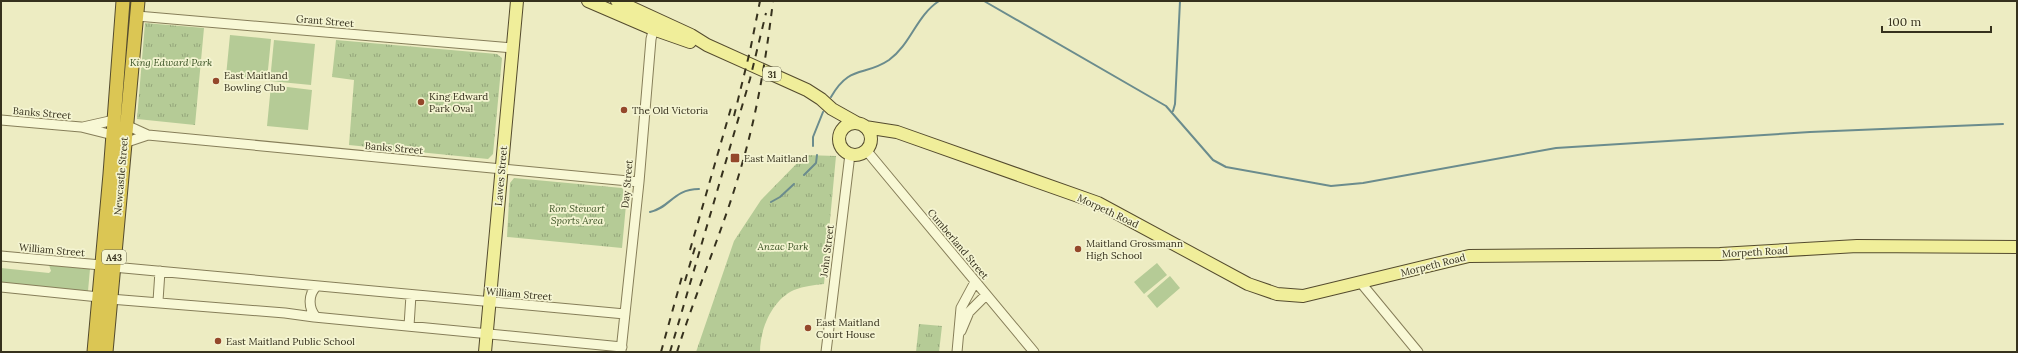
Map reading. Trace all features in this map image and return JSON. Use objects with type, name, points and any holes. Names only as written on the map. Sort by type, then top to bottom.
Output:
[{"type":"highway","name":"Newcastle Street","points":[[94,352],[104,298],[124,143],[120,123],[123,1]]},
{"type":"highway","name":"Newcastle Street","points":[[120,123],[138,1]]},
{"type":"highway","points":[[113,135],[120,123]]},
{"type":"highway","name":"Newcastle Street","points":[[107,266],[113,135]]},
{"type":"highway","name":"Newcastle Street","points":[[104,298],[106,352]]},
{"type":"main road","name":"Lawes Street","points":[[485,352],[517,1]]},
{"type":"main road","name":"31","points":[[588,1],[691,35],[707,45],[807,90],[821,99],[832,109],[861,125]]},
{"type":"main road","name":"31","points":[[617,1],[655,24]]},
{"type":"main road","points":[[832,109],[838,122],[841,147],[850,154]]},
{"type":"main road","points":[[839,137],[841,131],[846,125],[861,125],[870,133],[868,146]]},
{"type":"main road","name":"Morpeth Road","points":[[861,125],[885,129],[1098,203],[1248,284],[1277,294],[1302,296],[1469,256],[1720,254],[1856,246],[2017,247]]},
{"type":"main road","name":"Morpeth Road","points":[[868,146],[888,136],[908,137]]},
{"type":"main road","name":"31","points":[[850,154],[858,154],[868,146]]},
{"type":"street","name":"Grant Street","points":[[136,16],[512,48]]},
{"type":"street","name":"Day Street","points":[[622,349],[639,182],[651,39],[655,24]]},
{"type":"street","name":"Banks Street","points":[[1,120],[82,127],[113,135]]},
{"type":"street","name":"Banks Street","points":[[82,127],[120,123],[148,135],[639,182]]},
{"type":"street","name":"Banks Street","points":[[124,143],[148,135]]},
{"type":"street","name":"Cumberland Street","points":[[868,146],[975,282],[1034,352]]},
{"type":"street","name":"John Street","points":[[826,352],[850,154]]},
{"type":"street","name":"William Street","points":[[1,256],[490,303],[625,314]]},
{"type":"street","points":[[158,301],[160,271]]},
{"type":"street","points":[[957,352],[961,308],[975,282]]},
{"type":"street","points":[[1361,283],[1418,352]]},
{"type":"street","points":[[316,318],[310,307],[312,293],[317,286]]},
{"type":"street","points":[[1,287],[104,298],[158,301],[284,313],[316,318],[409,326],[622,349]]},
{"type":"street","points":[[409,326],[411,295]]},
{"type":"street","points":[[959,335],[969,312],[986,295]]},
{"type":"green space","name":"King Edward Park","points":[[145,23],[204,28],[195,125],[137,119]]},
{"type":"green space","points":[[230,35],[271,39],[267,80],[226,76]]},
{"type":"green space","points":[[274,40],[315,44],[311,85],[270,81]]},
{"type":"green space","points":[[336,40],[497,54],[502,58],[493,154],[488,159],[349,145],[354,80],[332,77]]},
{"type":"green space","points":[[271,85],[312,90],[308,130],[267,126]]},
{"type":"green space","name":"Anzac Park","points":[[805,155],[836,156],[824,284],[794,290],[779,301],[765,325],[762,334],[760,352],[696,352],[734,241],[761,200]]},
{"type":"green space","name":"Ron Stewart Sports Area","points":[[514,178],[622,188],[627,194],[622,248],[507,237],[510,183]]},
{"type":"green space","points":[[1157,263],[1167,275],[1144,294],[1134,282]]},
{"type":"green space","points":[[49,265],[90,269],[88,291],[1,283],[1,268],[49,273],[51,271]]},
{"type":"green space","points":[[1170,276],[1180,288],[1157,308],[1147,296]]},
{"type":"green space","points":[[919,324],[942,326],[939,352],[916,352]]},
{"type":"waterway","points":[[831,97],[838,87],[851,75],[880,65],[897,53],[925,14],[939,1]]},
{"type":"waterway","points":[[984,1],[1166,106],[1213,160],[1226,167],[1331,186],[1363,183],[1556,148],[1810,132],[2003,124]]},
{"type":"waterway","points":[[1173,111],[1175,104],[1180,1]]},
{"type":"waterway","points":[[813,146],[813,137],[823,112]]},
{"type":"waterway","points":[[804,175],[816,163],[817,155]]},
{"type":"waterway","points":[[771,202],[780,197],[794,184]]},
{"type":"waterway","points":[[650,212],[662,207],[683,192],[699,189]]},
{"type":"railway","points":[[734,116],[750,51],[760,1]]},
{"type":"railway","points":[[677,352],[733,194],[746,150],[760,87],[773,1]]},
{"type":"railway","points":[[670,352],[750,79],[766,13]]},
{"type":"railway","points":[[690,250],[731,108]]},
{"type":"railway","points":[[685,281],[696,244]]},
{"type":"railway","points":[[661,352],[683,273]]},
{"type":"place","name":"East Maitland Bowling Club","points":[[216,81]]},
{"type":"place","name":"King Edward Park Oval","points":[[421,102]]},
{"type":"place","name":"The Old Victoria","points":[[624,110]]},
{"type":"place","name":"East Maitland","points":[[735,158]]},
{"type":"place","name":"Maitland Grossmann High School","points":[[1078,249]]},
{"type":"place","name":"East Maitland Court House","points":[[808,328]]},
{"type":"place","name":"East Maitland Public School","points":[[218,341]]}]
